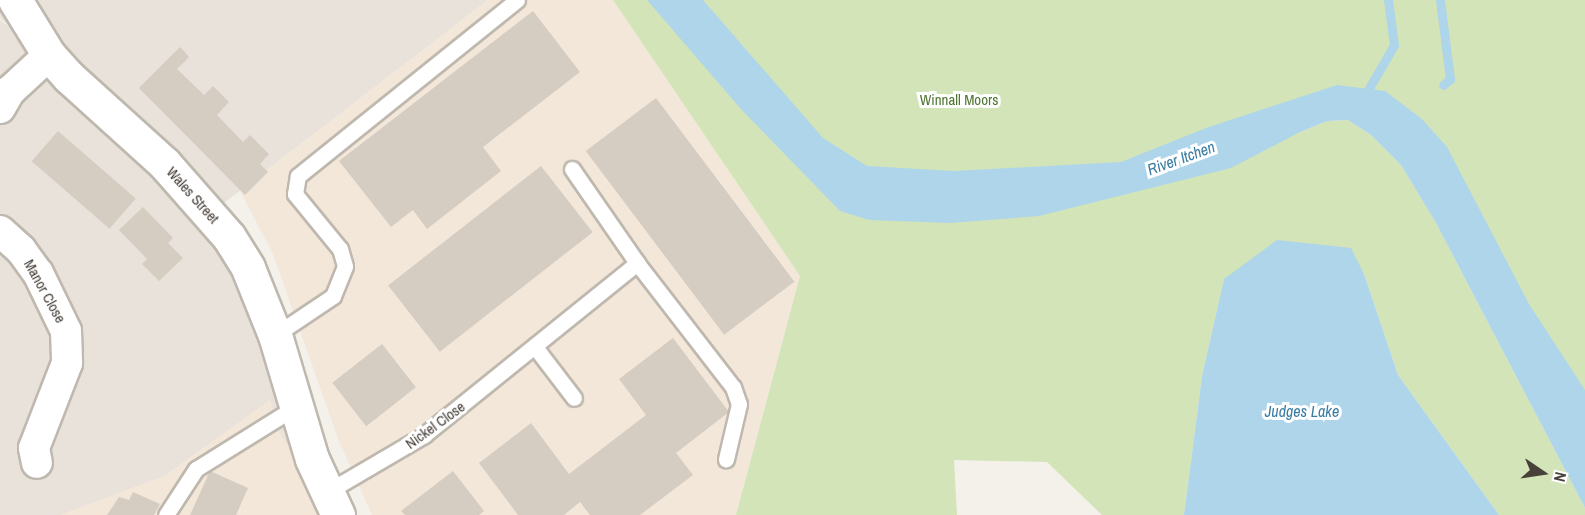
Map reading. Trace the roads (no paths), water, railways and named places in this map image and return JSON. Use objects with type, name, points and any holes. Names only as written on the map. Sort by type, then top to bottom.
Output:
[{"type":"street","name":"Wales Street","points":[[15,0],[49,55],[211,213],[248,268],[275,335],[299,421],[333,504]]},
{"type":"street","points":[[0,108],[10,91],[49,55]]},
{"type":"street","name":"Manor Close","points":[[0,231],[21,250],[38,273],[66,331],[67,363],[34,448],[37,463]]},
{"type":"lane","points":[[275,335],[333,296],[345,266],[340,249],[295,194],[298,176],[517,0]]},
{"type":"lane","points":[[572,169],[637,263],[733,387],[738,404],[726,459]]},
{"type":"lane","name":"Nickel Close","points":[[333,504],[424,435],[637,263]]},
{"type":"lane","points":[[535,347],[574,398]]},
{"type":"lane","points":[[166,515],[196,469],[299,421]]},
{"type":"water","name":"River Itchen","points":[[647,0],[703,0],[823,138],[867,166],[954,171],[1121,162],[1206,128],[1337,85],[1385,91],[1422,119],[1447,147],[1529,304],[1585,390],[1585,508],[1436,223],[1401,165],[1371,135],[1348,120],[1327,121],[1298,133],[1231,168],[1039,216],[950,223],[869,220],[840,211],[740,108]]},
{"type":"water","name":"Judges Lake","points":[[1277,240],[1351,248],[1364,274],[1398,375],[1499,515],[1184,515],[1202,376],[1224,279]]},
{"type":"waterway","points":[[1364,97],[1394,45],[1388,0]]},
{"type":"waterway","points":[[1440,0],[1450,79],[1443,85]]},
{"type":"park label","name":"Winnall Moors","points":[[959,100]]}]
